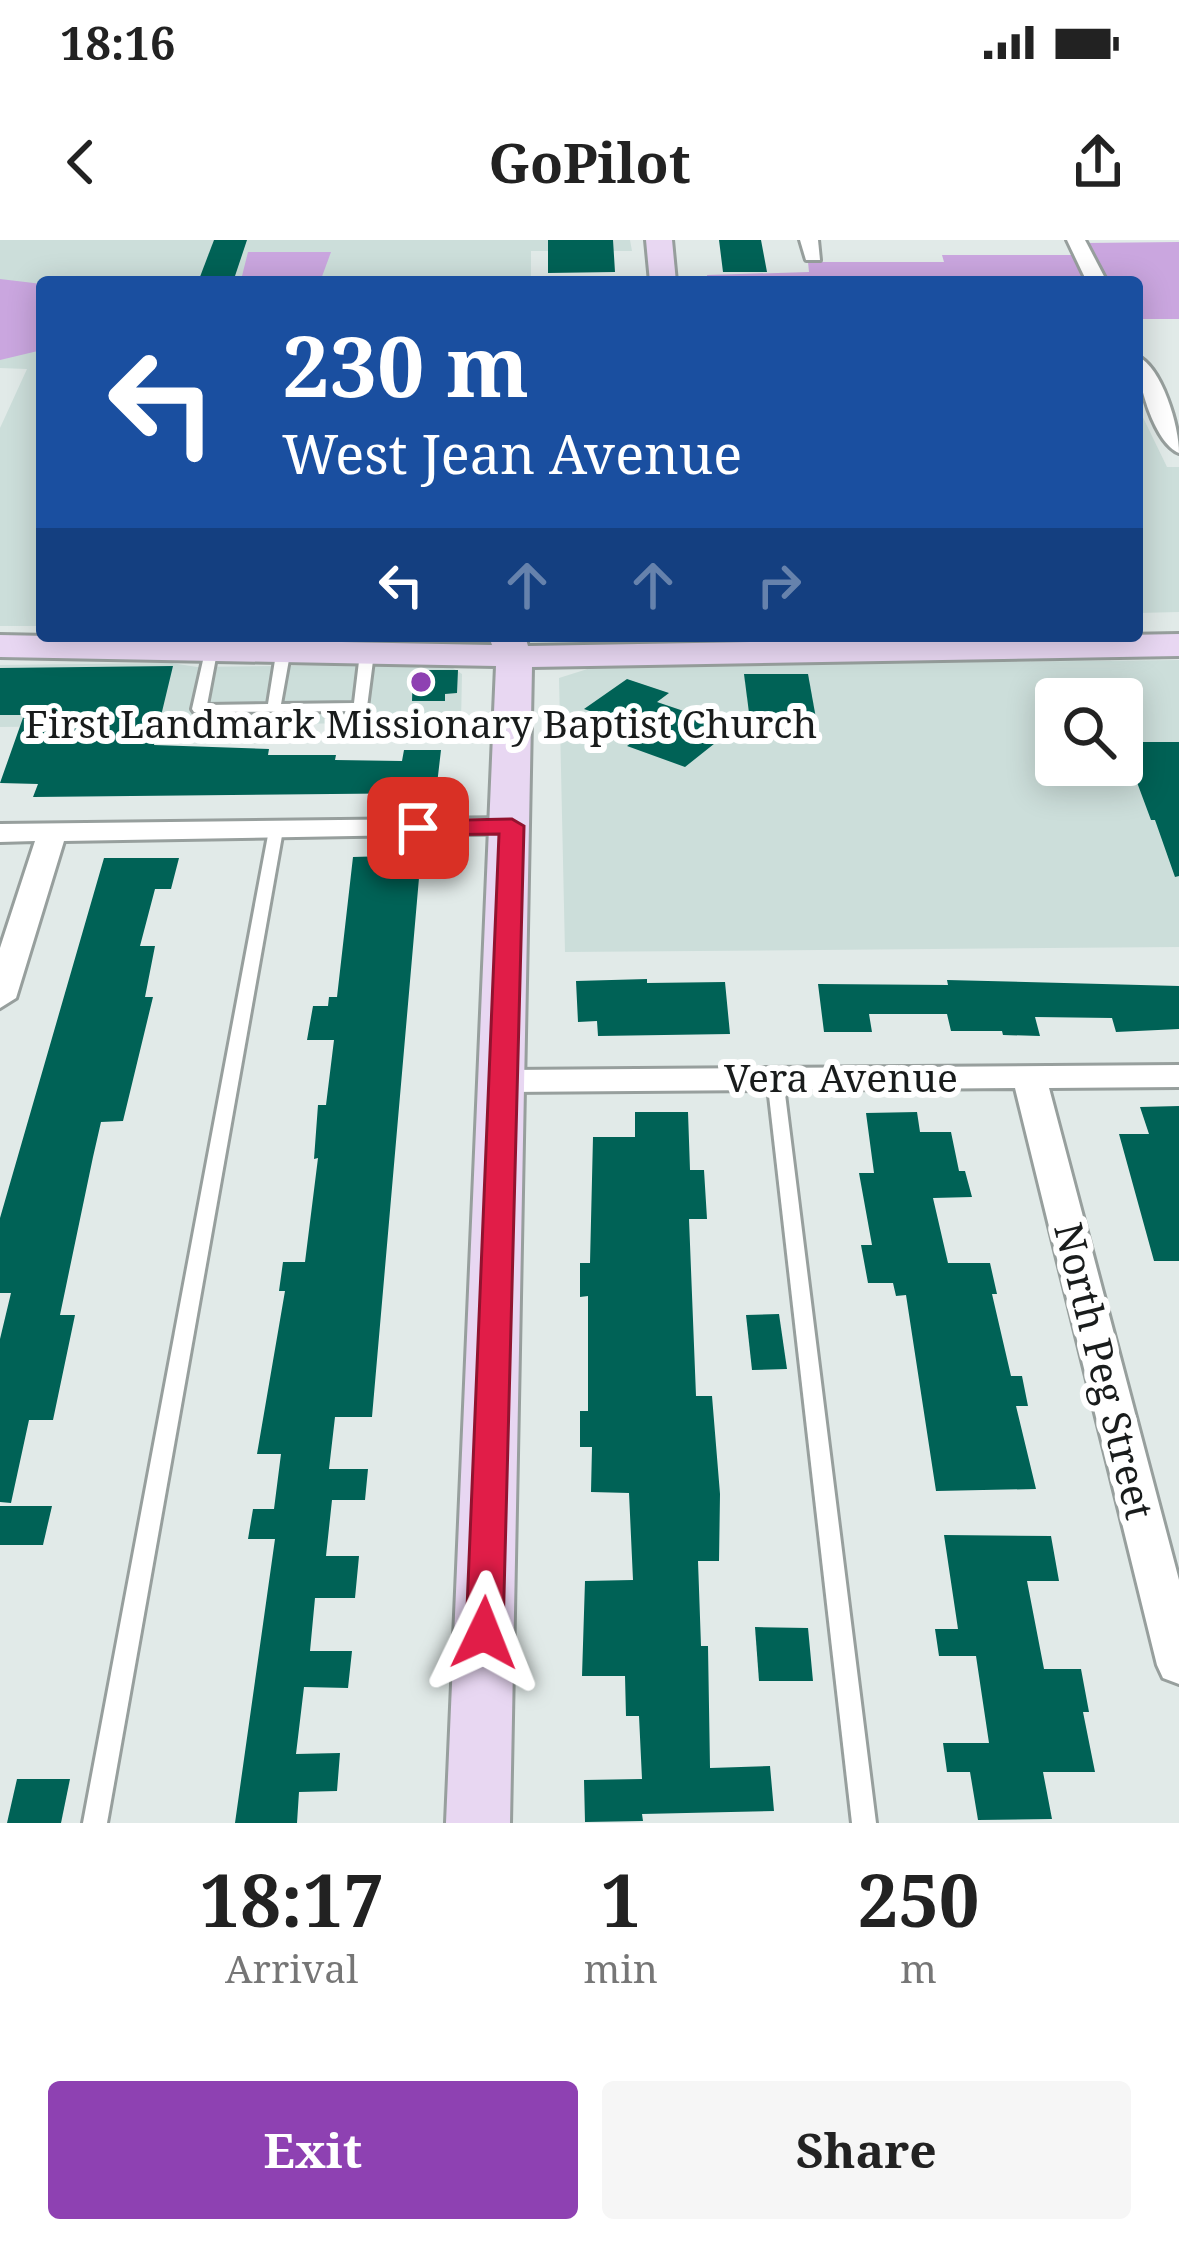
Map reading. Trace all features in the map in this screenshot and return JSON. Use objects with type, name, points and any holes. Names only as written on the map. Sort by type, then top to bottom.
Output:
[{"type":"main road","points":[[663,276],[664,242]]},
{"type":"main road","points":[[0,646],[57,642]]},
{"type":"main road","points":[[94,642],[284,654],[371,645]]},
{"type":"main road","points":[[212,647],[225,642]]},
{"type":"main road","points":[[302,642],[464,652],[500,642]]},
{"type":"main road","points":[[478,1823],[512,826],[504,642]]},
{"type":"main road","points":[[673,642],[1179,645]]},
{"type":"street","points":[[1076,240],[1094,276]]},
{"type":"street","points":[[1143,374],[1179,446]]},
{"type":"street","points":[[0,833],[512,826]]},
{"type":"street","points":[[0,998],[52,833]]},
{"type":"street","name":"Vera Avenue","points":[[503,1081],[1179,1076]]},
{"type":"street","name":"North Peg Street","points":[[1029,1077],[1179,1665]]},
{"type":"lane","points":[[212,647],[199,709],[360,707],[371,645]]},
{"type":"lane","points":[[274,708],[284,654]]},
{"type":"lane","points":[[94,1823],[276,830]]},
{"type":"lane","points":[[775,1078],[864,1823]]},
{"type":"shaded area","points":[[0,240],[630,240],[632,251],[531,251],[531,276],[36,276],[36,626],[0,626],[0,428],[27,369],[0,368]]},
{"type":"shaded area","points":[[1179,242],[1179,319],[1143,319],[1143,276],[1103,276],[1085,243]]},
{"type":"shaded area","points":[[248,252],[331,252],[322,276],[242,276]]},
{"type":"shaded area","points":[[942,255],[1076,255],[1086,276],[707,275],[809,272],[808,262],[944,262]]},
{"type":"shaded area","points":[[0,279],[36,283],[36,351],[0,360]]},
{"type":"shaded area","points":[[1143,417],[1167,467],[1179,467],[1179,612],[1143,613]]},
{"type":"shaded area","points":[[1179,660],[1179,947],[565,952],[559,678],[597,666]]},
{"type":"shaded area","points":[[171,663],[197,667],[447,664],[462,674],[461,722],[0,727],[0,665]]},
{"type":"building","points":[[214,240],[247,240],[235,276],[200,276]]},
{"type":"building","points":[[548,240],[613,240],[615,272],[548,273]]},
{"type":"building","points":[[719,240],[761,240],[767,272],[723,272]]},
{"type":"building","points":[[173,666],[154,745],[269,749],[268,755],[336,755],[335,760],[402,761],[404,750],[441,750],[436,793],[33,797],[38,784],[0,783],[24,715],[0,715],[0,668]]},
{"type":"building","points":[[413,670],[458,670],[457,693],[445,694],[445,701],[412,701]]},
{"type":"building","points":[[744,674],[808,674],[819,735],[752,736]]},
{"type":"building","points":[[627,679],[669,693],[657,702],[734,728],[685,767],[627,746],[647,731],[584,709]]},
{"type":"building","points":[[1143,742],[1179,742],[1179,876],[1175,877],[1155,820],[1138,786],[1143,786]]},
{"type":"building","points":[[421,855],[372,1417],[335,1417],[329,1469],[368,1469],[365,1500],[332,1500],[326,1556],[359,1556],[355,1598],[315,1598],[310,1651],[352,1651],[348,1688],[304,1687],[296,1754],[340,1753],[337,1791],[299,1792],[297,1823],[235,1823],[275,1539],[248,1539],[253,1509],[274,1509],[281,1454],[257,1454],[285,1291],[279,1291],[283,1262],[305,1262],[318,1158],[314,1159],[318,1105],[326,1105],[334,1040],[307,1040],[313,1006],[328,1006],[329,997],[337,997],[353,857]]},
{"type":"building","points":[[104,858],[179,858],[171,889],[155,889],[140,946],[155,946],[145,997],[153,997],[123,1121],[101,1122],[60,1315],[75,1315],[53,1420],[29,1420],[11,1503],[0,1502],[0,1339],[11,1293],[0,1293],[0,1218]]},
{"type":"building","points":[[647,979],[647,983],[725,982],[730,1034],[598,1036],[597,1021],[578,1022],[576,981]]},
{"type":"building","points":[[947,980],[1179,986],[1179,1029],[1116,1032],[1112,1018],[1035,1017],[1040,1036],[1003,1035],[1002,1031],[951,1031],[947,1014],[869,1014],[872,1032],[824,1032],[818,984],[948,985]]},
{"type":"building","points":[[1179,1106],[1179,1261],[1154,1261],[1119,1134],[1149,1134],[1140,1107]]},
{"type":"building","points":[[635,1112],[688,1112],[690,1170],[704,1170],[707,1219],[689,1219],[696,1396],[712,1396],[720,1494],[719,1561],[698,1561],[701,1646],[708,1646],[710,1768],[770,1766],[774,1811],[642,1814],[643,1821],[585,1822],[584,1780],[642,1779],[639,1716],[626,1716],[625,1676],[582,1676],[585,1581],[633,1580],[629,1493],[591,1492],[592,1447],[580,1447],[580,1411],[588,1411],[588,1296],[580,1297],[580,1263],[590,1263],[593,1137],[635,1137]]},
{"type":"building","points":[[917,1112],[920,1132],[951,1132],[959,1171],[965,1171],[972,1197],[933,1198],[948,1263],[990,1263],[997,1294],[992,1294],[1011,1376],[1022,1376],[1028,1406],[1016,1406],[1036,1489],[936,1491],[906,1295],[896,1296],[893,1283],[868,1283],[861,1245],[872,1245],[859,1173],[874,1173],[866,1113]]},
{"type":"building","points":[[779,1314],[787,1369],[752,1370],[746,1315]]},
{"type":"building","points":[[0,1506],[52,1506],[43,1545],[0,1545]]},
{"type":"building","points":[[944,1535],[1051,1536],[1059,1581],[1027,1581],[1044,1669],[1081,1669],[1089,1712],[1083,1712],[1095,1772],[1043,1772],[1052,1819],[978,1820],[970,1772],[947,1772],[943,1743],[989,1743],[976,1656],[939,1656],[935,1629],[958,1629]]},
{"type":"building","points":[[755,1627],[808,1628],[813,1681],[759,1681]]},
{"type":"building","points":[[17,1779],[70,1779],[61,1823],[7,1823]]},
{"type":"place","name":"First Landmark Missionary Baptist Church","points":[[421,682]]},
{"type":"route","points":[[418,828],[512,826],[484,1633]]}]
